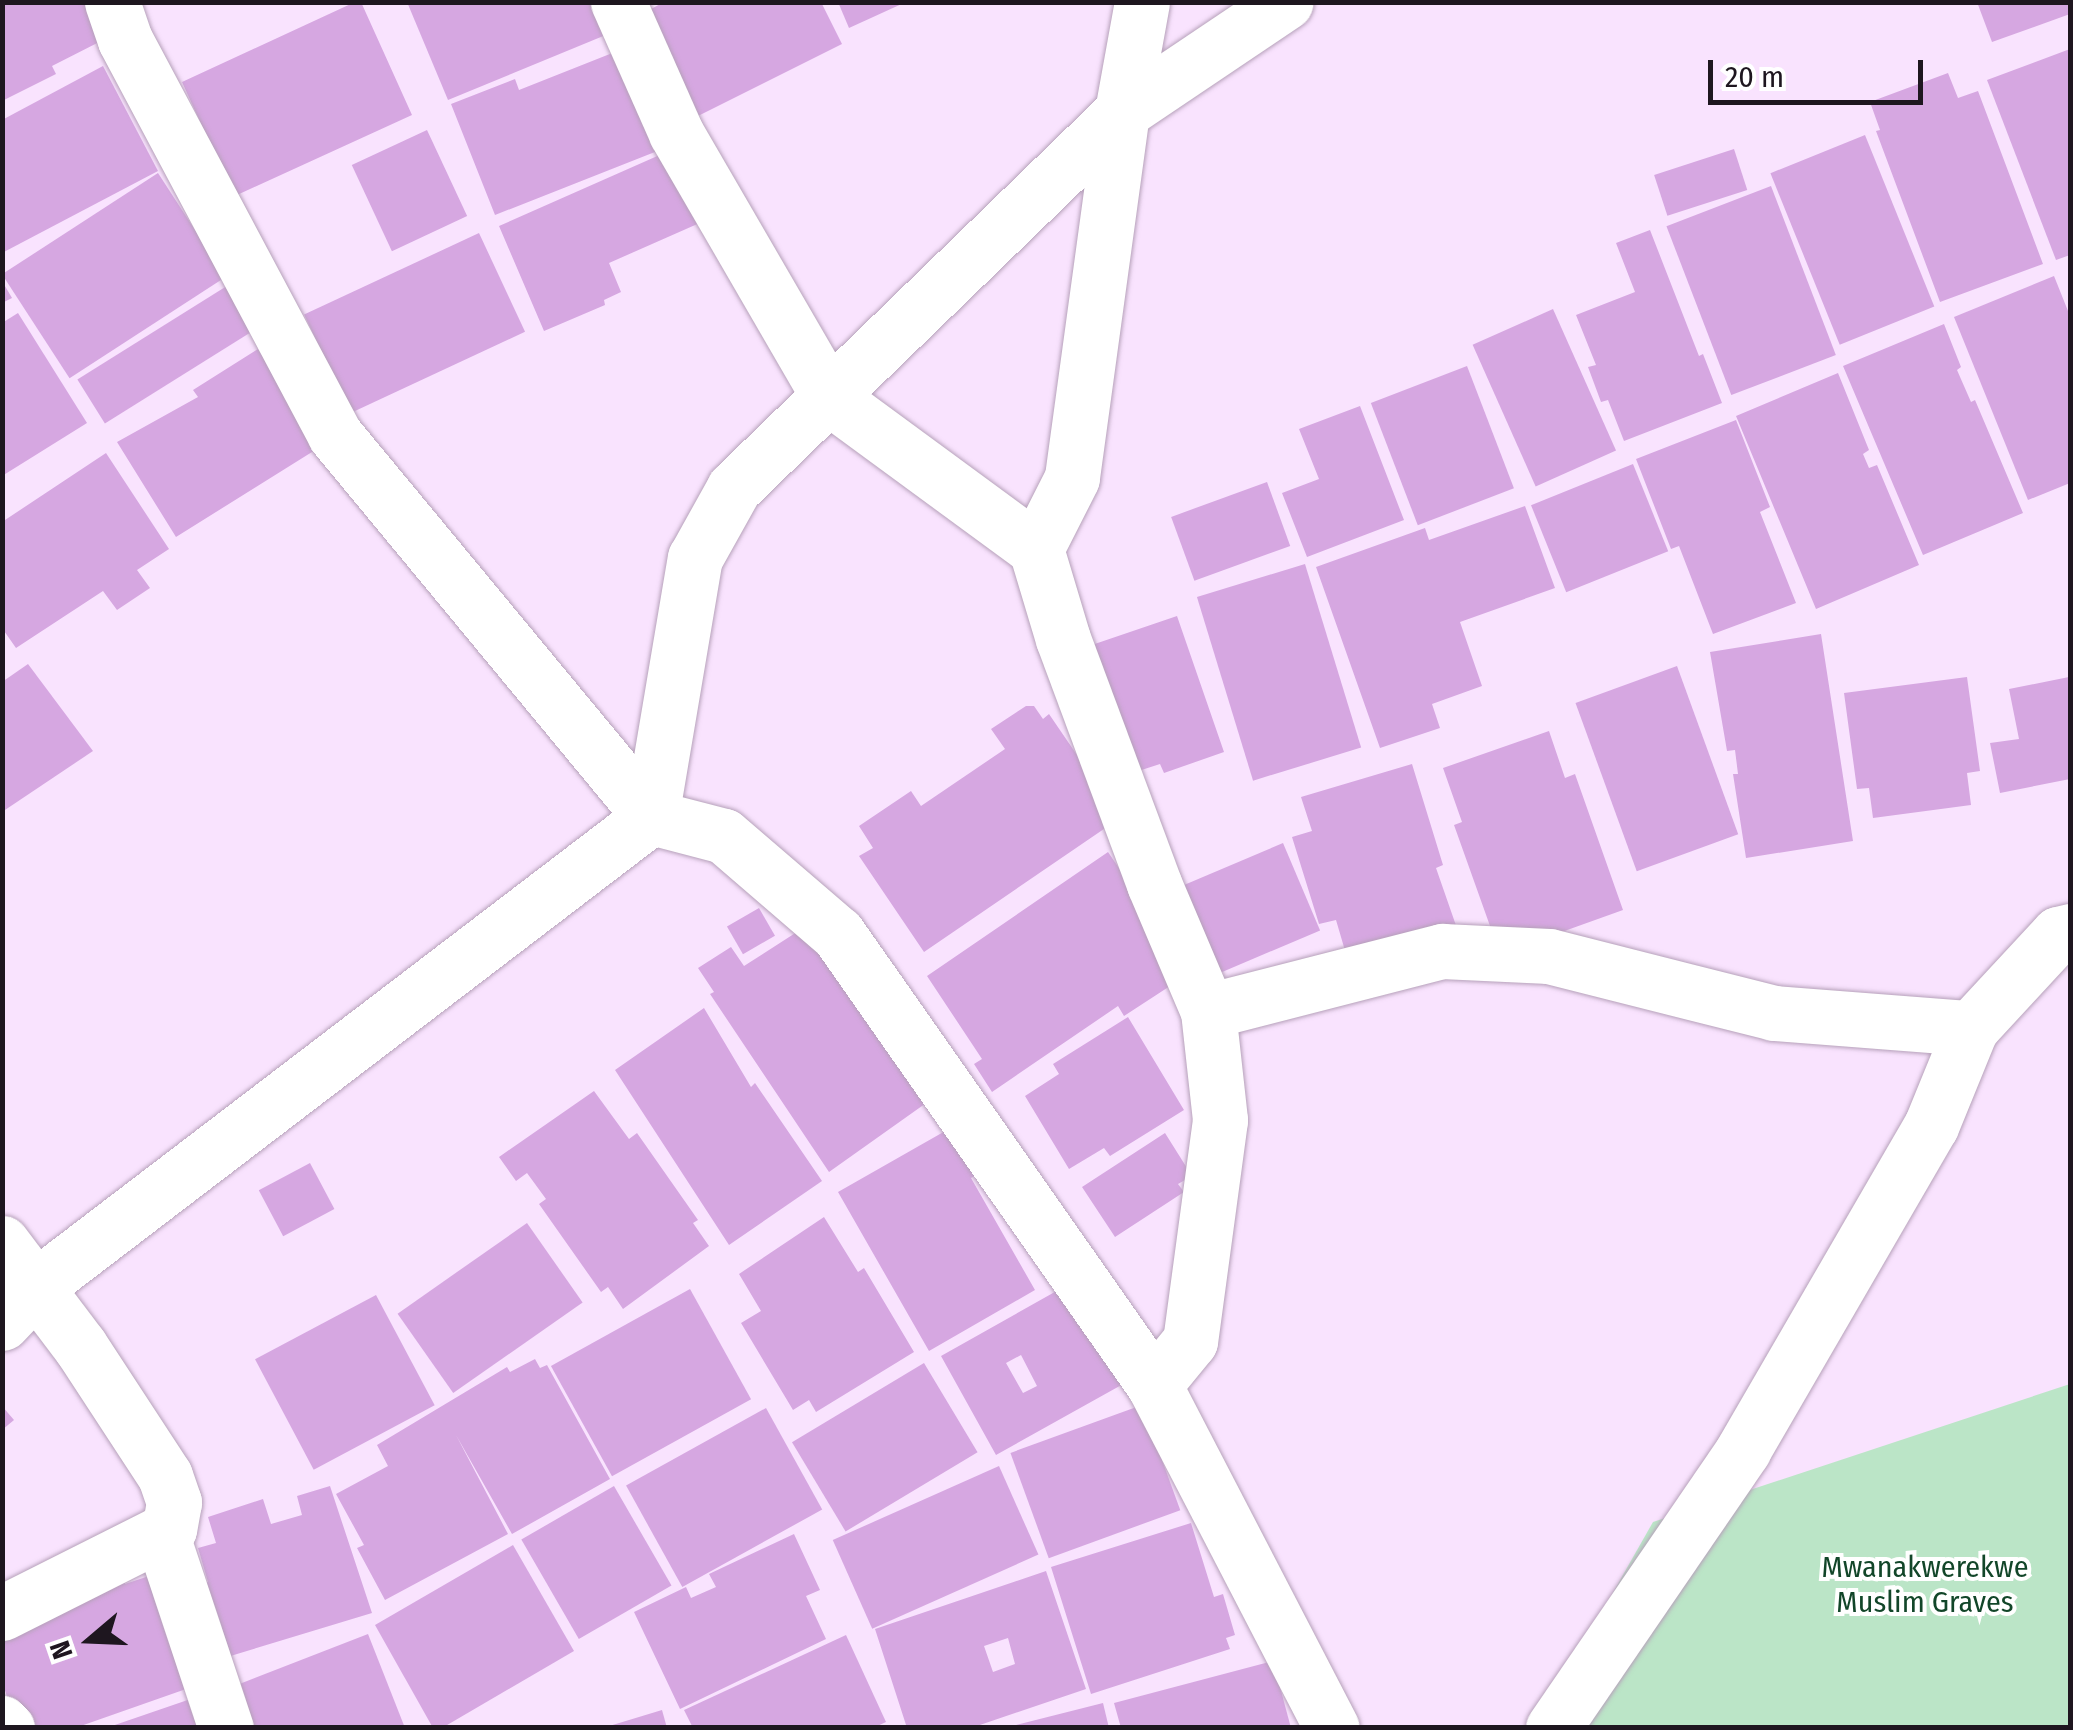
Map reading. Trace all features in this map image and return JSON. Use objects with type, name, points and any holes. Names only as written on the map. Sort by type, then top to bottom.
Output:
[{"type":"street","points":[[112,2],[124,40],[335,436],[651,817],[724,836],[838,934],[1154,1385],[1332,1728]]},
{"type":"street","points":[[618,2],[676,133],[830,397],[1036,549],[1063,639],[1154,884],[1208,1012],[1220,1120],[1190,1341],[1154,1385]]},
{"type":"street","points":[[1036,549],[1072,478],[1122,112],[1142,2]]},
{"type":"street","points":[[20,1304],[651,817],[695,558],[734,488],[1122,112],[1286,2]]},
{"type":"street","points":[[1553,1728],[1744,1450],[1931,1126],[1972,1028],[2058,934],[2070,930]]},
{"type":"street","points":[[1208,1012],[1442,951],[1550,956],[1774,1013],[1972,1028]]},
{"type":"street","points":[[2,1243],[20,1304],[165,1476],[174,1502],[168,1529],[2,1613]]},
{"type":"street","points":[[161,1533],[226,1728]]},
{"type":"green space","name":"Mwanakwerekwe Muslim Graves","points":[[2070,1384],[2070,1727],[1536,1728],[1653,1522]]},
{"type":"building","points":[[2,2],[93,2],[111,36],[52,66],[56,74],[2,101]]},
{"type":"building","points":[[361,2],[412,115],[224,201],[207,137],[182,82]]},
{"type":"building","points":[[407,2],[601,2],[613,32],[448,100]]},
{"type":"building","points":[[664,2],[821,2],[842,44],[692,119],[640,15]]},
{"type":"building","points":[[838,2],[906,2],[849,28]]},
{"type":"building","points":[[1977,2],[2070,2],[2070,14],[1992,42]]},
{"type":"building","points":[[625,48],[665,148],[495,215],[451,104],[515,79],[519,90]]},
{"type":"building","points":[[2070,49],[2070,255],[2056,260],[1987,80]]},
{"type":"building","points":[[103,66],[158,171],[2,253],[2,120]]},
{"type":"building","points":[[1948,73],[1958,98],[1978,91],[2043,264],[1940,302],[1876,131],[1880,130],[1870,102]]},
{"type":"building","points":[[427,130],[467,216],[392,251],[352,165]]},
{"type":"building","points":[[1865,135],[1934,307],[1840,345],[1770,173]]},
{"type":"building","points":[[680,146],[711,218],[609,263],[621,292],[604,300],[605,305],[544,331],[499,226]]},
{"type":"building","points":[[1734,149],[1747,190],[1667,216],[1654,175]]},
{"type":"building","points":[[158,173],[226,277],[70,378],[2,274]]},
{"type":"building","points":[[1771,186],[1836,355],[1731,395],[1666,226]]},
{"type":"building","points":[[1650,230],[1699,356],[1703,354],[1722,403],[1624,441],[1608,400],[1601,402],[1588,367],[1596,365],[1576,315],[1635,292],[1616,243]]},
{"type":"building","points":[[479,233],[525,332],[350,413],[304,315]]},
{"type":"building","points":[[2054,276],[2070,316],[2070,483],[2028,500],[1954,317]]},
{"type":"building","points":[[2,281],[12,298],[2,303]]},
{"type":"building","points":[[230,284],[258,328],[105,423],[77,379]]},
{"type":"building","points":[[1553,309],[1616,451],[1536,486],[1473,345]]},
{"type":"building","points":[[18,313],[87,423],[2,476],[2,323]]},
{"type":"building","points":[[1944,324],[1961,367],[1957,370],[1971,402],[1975,400],[2023,513],[1923,555],[1843,366]]},
{"type":"building","points":[[258,349],[320,447],[176,537],[117,442],[198,397],[193,390]]},
{"type":"building","points":[[1467,366],[1514,488],[1418,525],[1371,403]]},
{"type":"building","points":[[1838,373],[1869,450],[1863,454],[1869,468],[1877,465],[1919,565],[1816,609],[1736,416]]},
{"type":"building","points":[[1360,406],[1404,520],[1307,557],[1282,493],[1319,479],[1299,429]]},
{"type":"building","points":[[1736,420],[1770,507],[1760,512],[1796,603],[1713,634],[1679,546],[1671,549],[1636,459]]},
{"type":"building","points":[[106,453],[169,549],[137,570],[150,588],[117,610],[103,591],[16,648],[2,628],[2,522]]},
{"type":"building","points":[[1633,464],[1668,551],[1566,592],[1531,505]]},
{"type":"building","points":[[1267,482],[1290,546],[1194,581],[1171,517]]},
{"type":"building","points":[[1525,506],[1555,588],[1460,622],[1482,686],[1432,704],[1440,728],[1380,748],[1316,567],[1425,528],[1429,540]]},
{"type":"building","points":[[1305,564],[1361,748],[1253,781],[1197,597]]},
{"type":"building","points":[[1177,616],[1224,752],[1164,773],[1160,764],[1123,776],[1080,649]]},
{"type":"building","points":[[1821,634],[1853,841],[1746,858],[1733,774],[1738,774],[1735,750],[1727,751],[1710,652]]},
{"type":"building","points":[[28,664],[93,751],[2,812],[2,682]]},
{"type":"building","points":[[1677,666],[1738,834],[1637,871],[1576,703]]},
{"type":"building","points":[[1967,677],[1980,771],[1967,773],[1971,805],[1873,818],[1869,788],[1857,789],[1844,693]]},
{"type":"building","points":[[2069,677],[2070,779],[2000,793],[1990,743],[2019,739],[2009,689]]},
{"type":"building","points":[[1026,706],[1034,706],[1043,719],[1049,714],[1120,818],[924,952],[859,856],[873,848],[859,826],[911,791],[921,806],[1005,749],[991,729]]},
{"type":"building","points":[[1549,731],[1565,778],[1575,774],[1623,910],[1500,954],[1454,825],[1462,822],[1443,768]]},
{"type":"building","points":[[1412,764],[1443,865],[1436,868],[1460,937],[1351,971],[1336,920],[1319,924],[1292,837],[1312,831],[1301,797]]},
{"type":"building","points":[[1283,843],[1320,930],[1202,980],[1165,893]]},
{"type":"building","points":[[1108,852],[1190,973],[1124,1016],[1118,1006],[992,1092],[974,1064],[982,1059],[927,976]]},
{"type":"building","points":[[759,908],[775,936],[743,954],[727,926]]},
{"type":"building","points":[[814,921],[929,1101],[829,1172],[710,994],[714,992],[698,968],[731,947],[744,966]]},
{"type":"building","points":[[704,1008],[751,1087],[755,1083],[822,1181],[729,1245],[615,1070]]},
{"type":"building","points":[[1128,1017],[1184,1110],[1110,1156],[1104,1148],[1069,1169],[1025,1096],[1059,1074],[1053,1064]]},
{"type":"building","points":[[594,1091],[629,1139],[637,1133],[698,1220],[693,1223],[709,1246],[623,1309],[608,1287],[601,1292],[539,1204],[546,1199],[527,1173],[516,1181],[499,1157]]},
{"type":"building","points":[[947,1130],[983,1172],[971,1178],[1035,1290],[929,1351],[838,1192]]},
{"type":"building","points":[[1165,1133],[1192,1176],[1178,1184],[1184,1192],[1115,1237],[1082,1187]]},
{"type":"building","points":[[310,1163],[334,1209],[283,1236],[259,1190]]},
{"type":"building","points":[[824,1217],[858,1272],[864,1268],[914,1352],[816,1412],[809,1400],[793,1410],[741,1323],[761,1311],[739,1274]]},
{"type":"building","points":[[527,1223],[583,1302],[453,1393],[398,1314]]},
{"type":"building","points":[[1069,1284],[1125,1383],[996,1455],[941,1356]],"holes":[[[1021,1355],[1037,1386],[1023,1393],[1006,1363]]]},
{"type":"building","points":[[690,1289],[751,1399],[612,1476],[551,1366]]},
{"type":"building","points":[[376,1295],[435,1405],[314,1470],[255,1359]]},
{"type":"building","points":[[535,1359],[540,1368],[547,1365],[610,1479],[512,1534],[456,1435],[508,1534],[385,1600],[357,1548],[364,1545],[336,1494],[388,1466],[377,1445],[507,1367],[510,1372]]},
{"type":"building","points":[[924,1363],[978,1452],[846,1531],[792,1442]]},
{"type":"building","points":[[1142,1405],[1180,1510],[1049,1558],[1010,1453]]},
{"type":"building","points":[[2,1406],[14,1420],[2,1430]]},
{"type":"building","points":[[766,1408],[822,1509],[682,1587],[626,1486]]},
{"type":"building","points":[[999,1466],[1038,1555],[872,1629],[833,1540]]},
{"type":"building","points":[[330,1486],[372,1613],[214,1661],[192,1586],[208,1582],[198,1548],[216,1543],[208,1517],[263,1499],[271,1524],[302,1515],[297,1496]]},
{"type":"building","points":[[614,1486],[672,1586],[579,1639],[521,1540]]},
{"type":"building","points":[[1191,1523],[1214,1597],[1223,1594],[1235,1635],[1226,1638],[1230,1649],[1091,1694],[1051,1567]]},
{"type":"building","points":[[794,1534],[820,1590],[806,1596],[826,1639],[680,1709],[634,1612],[686,1587],[691,1598],[716,1587],[709,1574]]},
{"type":"building","points":[[513,1545],[574,1651],[442,1728],[433,1728],[375,1625]]},
{"type":"building","points":[[167,1570],[206,1682],[75,1728],[18,1728],[2,1682],[2,1627],[121,1573],[125,1584]]},
{"type":"building","points":[[1046,1571],[1086,1689],[971,1728],[907,1728],[875,1629]],"holes":[[[1008,1638],[1015,1664],[993,1672],[984,1646]]]},
{"type":"building","points":[[368,1634],[405,1728],[238,1728],[224,1690]]},
{"type":"building","points":[[846,1635],[886,1722],[873,1728],[693,1728],[684,1710]]},
{"type":"building","points":[[1273,1661],[1291,1728],[1121,1728],[1114,1703]]},
{"type":"building","points":[[211,1692],[223,1728],[109,1728],[109,1727]]},
{"type":"building","points":[[1103,1703],[1109,1728],[1012,1728],[1012,1726]]},
{"type":"building","points":[[662,1710],[667,1728],[606,1727]]}]
